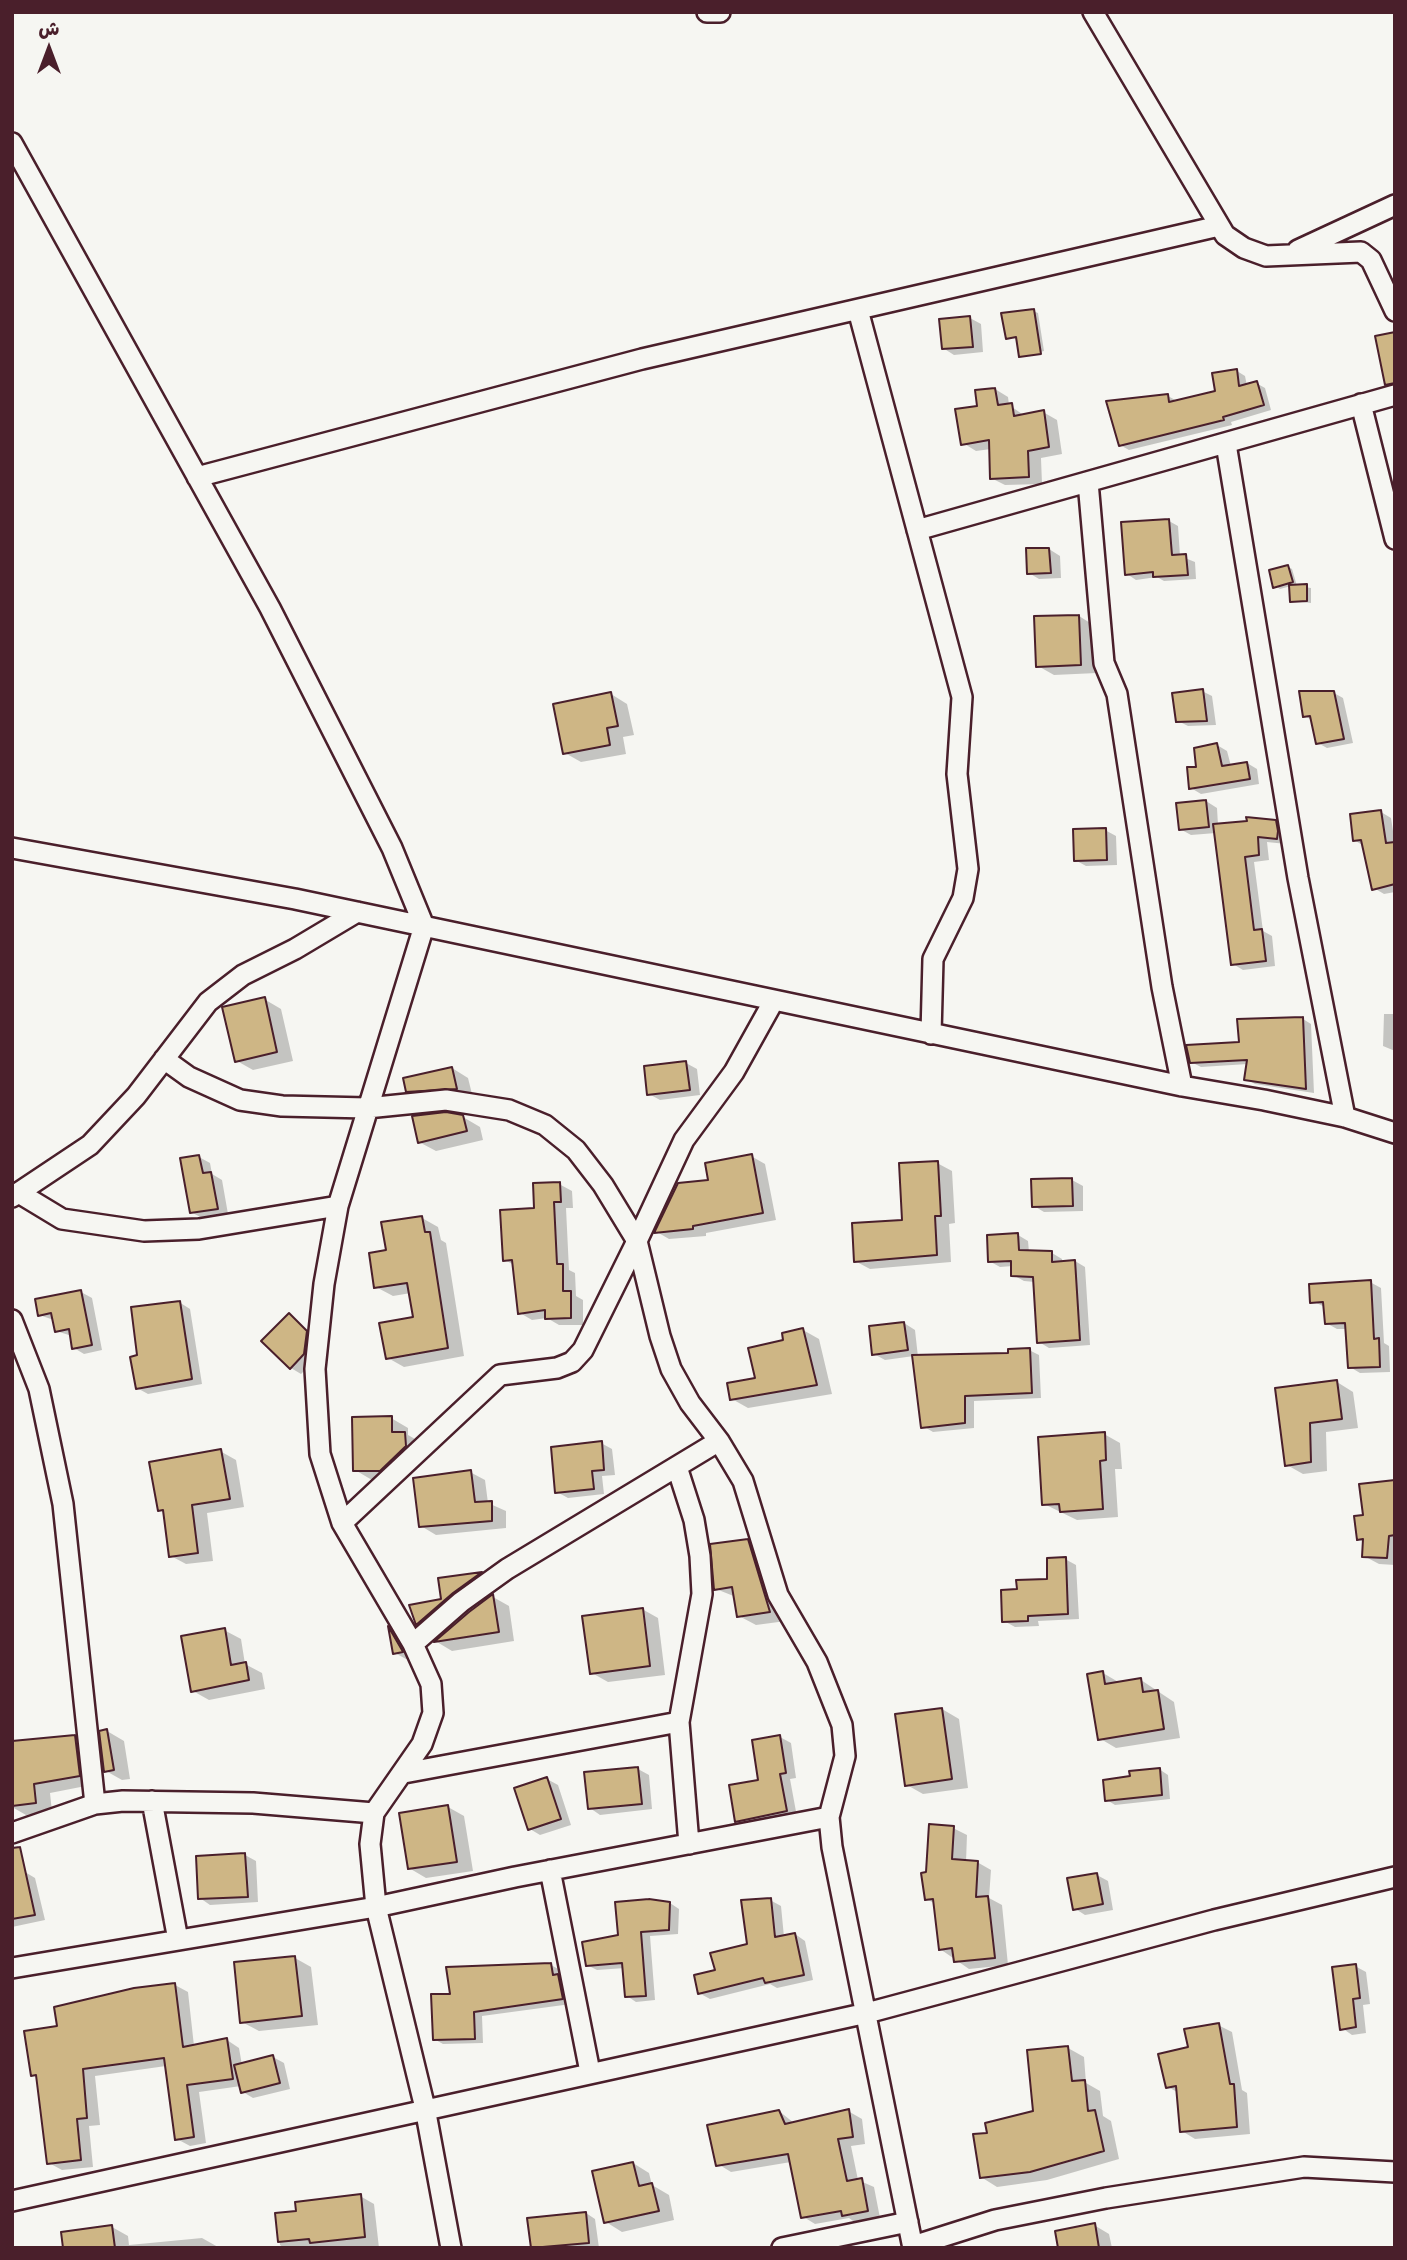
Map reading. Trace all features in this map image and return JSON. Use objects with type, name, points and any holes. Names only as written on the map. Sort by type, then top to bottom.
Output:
[{"type":"street","points":[[707,12],[720,12]]},
{"type":"street","points":[[1093,12],[1225,235],[1244,248],[1266,256],[1361,252],[1371,260],[1395,311]]},
{"type":"street","points":[[12,143],[270,608],[374,812],[424,926],[338,1206],[324,1284],[315,1369],[320,1454],[342,1523],[413,1644],[431,1684],[433,1713],[422,1744],[374,1813],[370,1844],[376,1907],[425,2108],[451,2248]]},
{"type":"street","points":[[1284,256],[1395,205]]},
{"type":"street","points":[[197,477],[642,359],[1219,226]]},
{"type":"street","points":[[858,310],[962,696],[957,774],[968,869],[963,898],[933,960],[931,1034]]},
{"type":"street","points":[[917,530],[1395,395]]},
{"type":"street","points":[[1362,404],[1395,539]]},
{"type":"street","points":[[1226,444],[1298,878],[1345,1118]]},
{"type":"street","points":[[1088,482],[1104,663],[1117,694],[1163,987],[1182,1086]]},
{"type":"street","points":[[12,848],[357,912],[773,1002],[1182,1086],[1264,1100],[1345,1118],[1395,1133]]},
{"type":"street","points":[[338,1206],[199,1229],[145,1231],[62,1219],[15,1195],[90,1144],[136,1096],[208,1002],[243,975],[295,949],[357,912]]},
{"type":"street","points":[[342,1523],[500,1375],[557,1368],[572,1362],[583,1350],[684,1140],[734,1072],[773,1002]]},
{"type":"street","points":[[164,1059],[189,1077],[240,1100],[282,1106],[367,1108],[446,1100],[509,1110],[545,1125],[576,1150],[596,1176],[637,1241],[660,1336],[671,1369],[690,1403],[719,1441],[743,1481],[778,1595],[817,1662],[842,1725],[845,1756],[830,1817],[832,1847],[913,2247],[995,2220],[1304,2167],[1395,2172]]},
{"type":"street","points":[[12,1320],[39,1389],[63,1504],[95,1804]]},
{"type":"street","points":[[413,1644],[461,1602],[507,1569],[719,1441]]},
{"type":"street","points":[[677,1467],[694,1520],[702,1594],[679,1722],[689,1844]]},
{"type":"street","points":[[404,1773],[679,1722]]},
{"type":"street","points":[[152,1801],[178,1940]]},
{"type":"street","points":[[12,1833],[95,1804],[152,1801],[253,1803],[374,1813]]},
{"type":"street","points":[[12,1968],[376,1907],[550,1870],[830,1817]]},
{"type":"street","points":[[550,1870],[590,2072]]},
{"type":"street","points":[[12,2201],[425,2108],[867,2013],[1214,1920],[1395,1877]]},
{"type":"street","points":[[782,2248],[908,2221]]},
{"type":"building","points":[[1034,309],[1041,354],[1019,357],[1016,337],[1006,339],[1001,313]]},
{"type":"building","points":[[970,316],[973,347],[942,349],[939,319]]},
{"type":"building","points":[[1395,332],[1395,383],[1385,385],[1375,336]]},
{"type":"building","points":[[1237,369],[1239,386],[1257,381],[1264,405],[1223,417],[1224,420],[1119,446],[1106,401],[1168,394],[1169,402],[1215,391],[1212,373]]},
{"type":"building","points":[[995,388],[998,405],[1012,403],[1014,416],[1044,410],[1049,447],[1028,451],[1029,477],[990,479],[989,440],[961,445],[955,409],[977,406],[975,390]]},
{"type":"building","points":[[1169,519],[1172,555],[1186,554],[1188,575],[1153,577],[1153,572],[1125,575],[1121,522]]},
{"type":"building","points":[[1026,548],[1049,548],[1051,573],[1027,574]]},
{"type":"building","points":[[1288,565],[1293,582],[1273,588],[1269,570]]},
{"type":"building","points":[[1307,584],[1307,601],[1290,602],[1289,585]]},
{"type":"building","points":[[1079,615],[1081,665],[1036,667],[1034,616]]},
{"type":"building","points":[[1203,689],[1207,721],[1176,722],[1172,693]]},
{"type":"building","points":[[1299,691],[1334,691],[1344,739],[1316,744],[1310,716],[1303,717]]},
{"type":"building","points":[[611,692],[618,726],[607,728],[610,745],[563,754],[553,704]]},
{"type":"building","points":[[1217,743],[1222,766],[1247,762],[1250,779],[1189,789],[1187,767],[1196,767],[1194,748]]},
{"type":"building","points":[[1206,800],[1209,827],[1179,830],[1176,803]]},
{"type":"building","points":[[1381,810],[1386,843],[1395,842],[1395,884],[1372,890],[1361,840],[1353,841],[1350,814]]},
{"type":"building","points":[[1246,817],[1276,820],[1278,831],[1277,839],[1258,837],[1259,855],[1245,857],[1254,930],[1262,929],[1266,961],[1231,965],[1213,824],[1247,821]]},
{"type":"building","points":[[1106,828],[1107,860],[1074,861],[1073,829]]},
{"type":"building","points":[[265,997],[277,1052],[235,1062],[222,1007]]},
{"type":"building","points":[[1303,1017],[1306,1089],[1244,1080],[1247,1060],[1190,1063],[1186,1045],[1239,1042],[1237,1019]]},
{"type":"building","points":[[686,1061],[690,1090],[647,1095],[644,1066]]},
{"type":"building","points":[[452,1067],[457,1089],[406,1092],[403,1078]]},
{"type":"building","points":[[446,1112],[463,1115],[467,1131],[418,1143],[412,1116]]},
{"type":"building","points":[[752,1154],[763,1213],[693,1226],[693,1229],[654,1233],[678,1183],[708,1180],[705,1163]]},
{"type":"building","points":[[199,1155],[203,1173],[211,1172],[218,1209],[190,1213],[180,1158]]},
{"type":"building","points":[[938,1161],[941,1216],[935,1216],[937,1255],[854,1262],[852,1223],[902,1220],[899,1163]]},
{"type":"building","points":[[1072,1178],[1073,1206],[1032,1207],[1031,1179]]},
{"type":"building","points":[[560,1182],[561,1202],[554,1202],[557,1264],[563,1264],[563,1291],[571,1291],[571,1318],[545,1319],[545,1310],[518,1314],[512,1260],[503,1261],[500,1210],[534,1208],[533,1183]]},
{"type":"building","points":[[422,1216],[425,1232],[430,1232],[448,1348],[386,1359],[379,1323],[413,1317],[407,1283],[374,1288],[369,1253],[386,1250],[381,1222]]},
{"type":"building","points":[[1018,1233],[1019,1250],[1052,1251],[1052,1262],[1075,1260],[1080,1340],[1037,1343],[1033,1277],[1011,1276],[1011,1261],[988,1262],[987,1235]]},
{"type":"building","points":[[1371,1280],[1374,1339],[1379,1338],[1380,1367],[1348,1368],[1345,1323],[1325,1324],[1323,1302],[1310,1303],[1309,1284]]},
{"type":"building","points":[[81,1290],[92,1345],[72,1349],[69,1329],[55,1332],[51,1313],[38,1316],[35,1299]]},
{"type":"building","points":[[180,1301],[192,1379],[136,1389],[130,1357],[137,1355],[131,1307]]},
{"type":"building","points":[[289,1313],[307,1331],[304,1354],[290,1369],[261,1341]]},
{"type":"building","points":[[904,1322],[908,1350],[872,1355],[869,1326]]},
{"type":"building","points":[[803,1328],[817,1385],[730,1400],[727,1383],[755,1378],[748,1348],[783,1340],[782,1333]]},
{"type":"building","points":[[1030,1348],[1032,1393],[965,1396],[965,1423],[921,1428],[912,1355],[1008,1353],[1008,1349]]},
{"type":"building","points":[[1337,1380],[1342,1419],[1310,1423],[1311,1462],[1285,1466],[1275,1388]]},
{"type":"building","points":[[392,1416],[392,1432],[405,1432],[406,1446],[380,1471],[353,1471],[352,1417]]},
{"type":"building","points":[[1105,1432],[1106,1460],[1100,1461],[1103,1509],[1060,1512],[1059,1504],[1042,1505],[1038,1437]]},
{"type":"building","points":[[602,1441],[604,1470],[592,1471],[594,1489],[555,1493],[551,1447]]},
{"type":"building","points":[[221,1449],[230,1499],[192,1505],[198,1553],[169,1557],[163,1510],[158,1511],[149,1462]]},
{"type":"building","points":[[471,1470],[475,1502],[492,1501],[492,1521],[419,1527],[413,1478]]},
{"type":"building","points":[[1395,1480],[1395,1535],[1389,1536],[1387,1558],[1362,1557],[1363,1539],[1357,1540],[1354,1516],[1363,1515],[1359,1484]]},
{"type":"building","points":[[748,1539],[770,1612],[737,1617],[732,1587],[714,1590],[710,1544]]},
{"type":"building","points":[[1066,1557],[1068,1614],[1028,1616],[1028,1621],[1002,1622],[1001,1590],[1017,1589],[1016,1580],[1047,1579],[1047,1558]]},
{"type":"building","points":[[482,1572],[416,1625],[409,1605],[441,1599],[438,1578]]},
{"type":"building","points":[[493,1594],[499,1632],[434,1642],[469,1612]]},
{"type":"building","points":[[643,1608],[650,1666],[590,1674],[582,1616]]},
{"type":"building","points":[[388,1626],[402,1650],[403,1652],[393,1654]]},
{"type":"building","points":[[225,1628],[231,1665],[246,1662],[249,1680],[191,1692],[181,1636]]},
{"type":"building","points":[[1103,1671],[1105,1684],[1141,1678],[1143,1692],[1158,1690],[1164,1729],[1098,1740],[1087,1674]]},
{"type":"building","points":[[942,1708],[952,1779],[905,1786],[895,1714]]},
{"type":"building","points":[[107,1729],[114,1770],[104,1772],[99,1731]]},
{"type":"building","points":[[75,1735],[80,1776],[34,1784],[36,1803],[12,1806],[12,1741]]},
{"type":"building","points":[[780,1735],[786,1773],[780,1774],[787,1811],[735,1822],[729,1785],[758,1780],[752,1740]]},
{"type":"building","points":[[638,1767],[642,1804],[588,1809],[584,1772]]},
{"type":"building","points":[[1160,1768],[1162,1795],[1105,1801],[1103,1780],[1130,1776],[1129,1771]]},
{"type":"building","points":[[547,1777],[561,1819],[528,1830],[514,1788]]},
{"type":"building","points":[[448,1805],[457,1862],[408,1869],[399,1813]]},
{"type":"building","points":[[929,1824],[954,1826],[952,1859],[978,1861],[976,1897],[988,1896],[995,1958],[954,1962],[952,1948],[939,1950],[933,1899],[925,1900],[921,1873],[926,1872]]},
{"type":"building","points":[[20,1847],[35,1915],[12,1919],[12,1848]]},
{"type":"building","points":[[245,1853],[248,1897],[198,1899],[196,1856]]},
{"type":"building","points":[[1097,1873],[1103,1904],[1073,1910],[1067,1878]]},
{"type":"building","points":[[771,1898],[775,1937],[795,1933],[804,1975],[765,1983],[763,1978],[698,1994],[694,1975],[715,1970],[710,1953],[747,1944],[741,1900]]},
{"type":"building","points":[[649,1899],[670,1902],[669,1930],[641,1932],[646,1996],[625,1997],[622,1963],[586,1966],[582,1942],[618,1935],[615,1902]]},
{"type":"building","points":[[295,1956],[302,2016],[240,2023],[234,1962]]},
{"type":"building","points":[[551,1963],[553,1975],[558,1974],[563,1999],[474,2012],[475,2039],[433,2040],[431,1994],[450,1994],[446,1967]]},
{"type":"building","points":[[1356,1964],[1360,1998],[1353,1999],[1356,2027],[1340,2030],[1332,1967]]},
{"type":"building","points":[[175,1983],[183,2047],[227,2038],[233,2079],[187,2085],[194,2137],[175,2140],[164,2058],[83,2069],[87,2118],[77,2119],[81,2160],[47,2164],[36,2075],[31,2076],[24,2031],[57,2026],[54,2007],[134,1988]]},
{"type":"building","points":[[1219,2023],[1230,2084],[1234,2084],[1237,2127],[1180,2132],[1176,2086],[1166,2088],[1158,2054],[1188,2047],[1184,2029]]},
{"type":"building","points":[[1068,2046],[1072,2081],[1085,2080],[1088,2111],[1095,2110],[1104,2151],[1030,2172],[980,2178],[973,2134],[987,2133],[985,2123],[1033,2111],[1027,2050]]},
{"type":"building","points":[[273,2055],[280,2083],[241,2093],[234,2065]]},
{"type":"building","points":[[849,2109],[853,2137],[838,2139],[847,2181],[862,2178],[868,2211],[842,2216],[841,2211],[801,2218],[788,2154],[716,2166],[707,2125],[779,2110],[785,2124]]},
{"type":"building","points":[[633,2162],[639,2186],[652,2183],[659,2211],[604,2223],[592,2171]]},
{"type":"building","points":[[361,2194],[365,2237],[310,2243],[309,2239],[278,2242],[275,2213],[296,2211],[295,2202]]},
{"type":"building","points":[[586,2212],[589,2243],[531,2248],[527,2218]]},
{"type":"building","points":[[1095,2223],[1099,2248],[1058,2248],[1055,2231]]},
{"type":"building","points":[[112,2225],[115,2248],[63,2248],[61,2232]]}]
